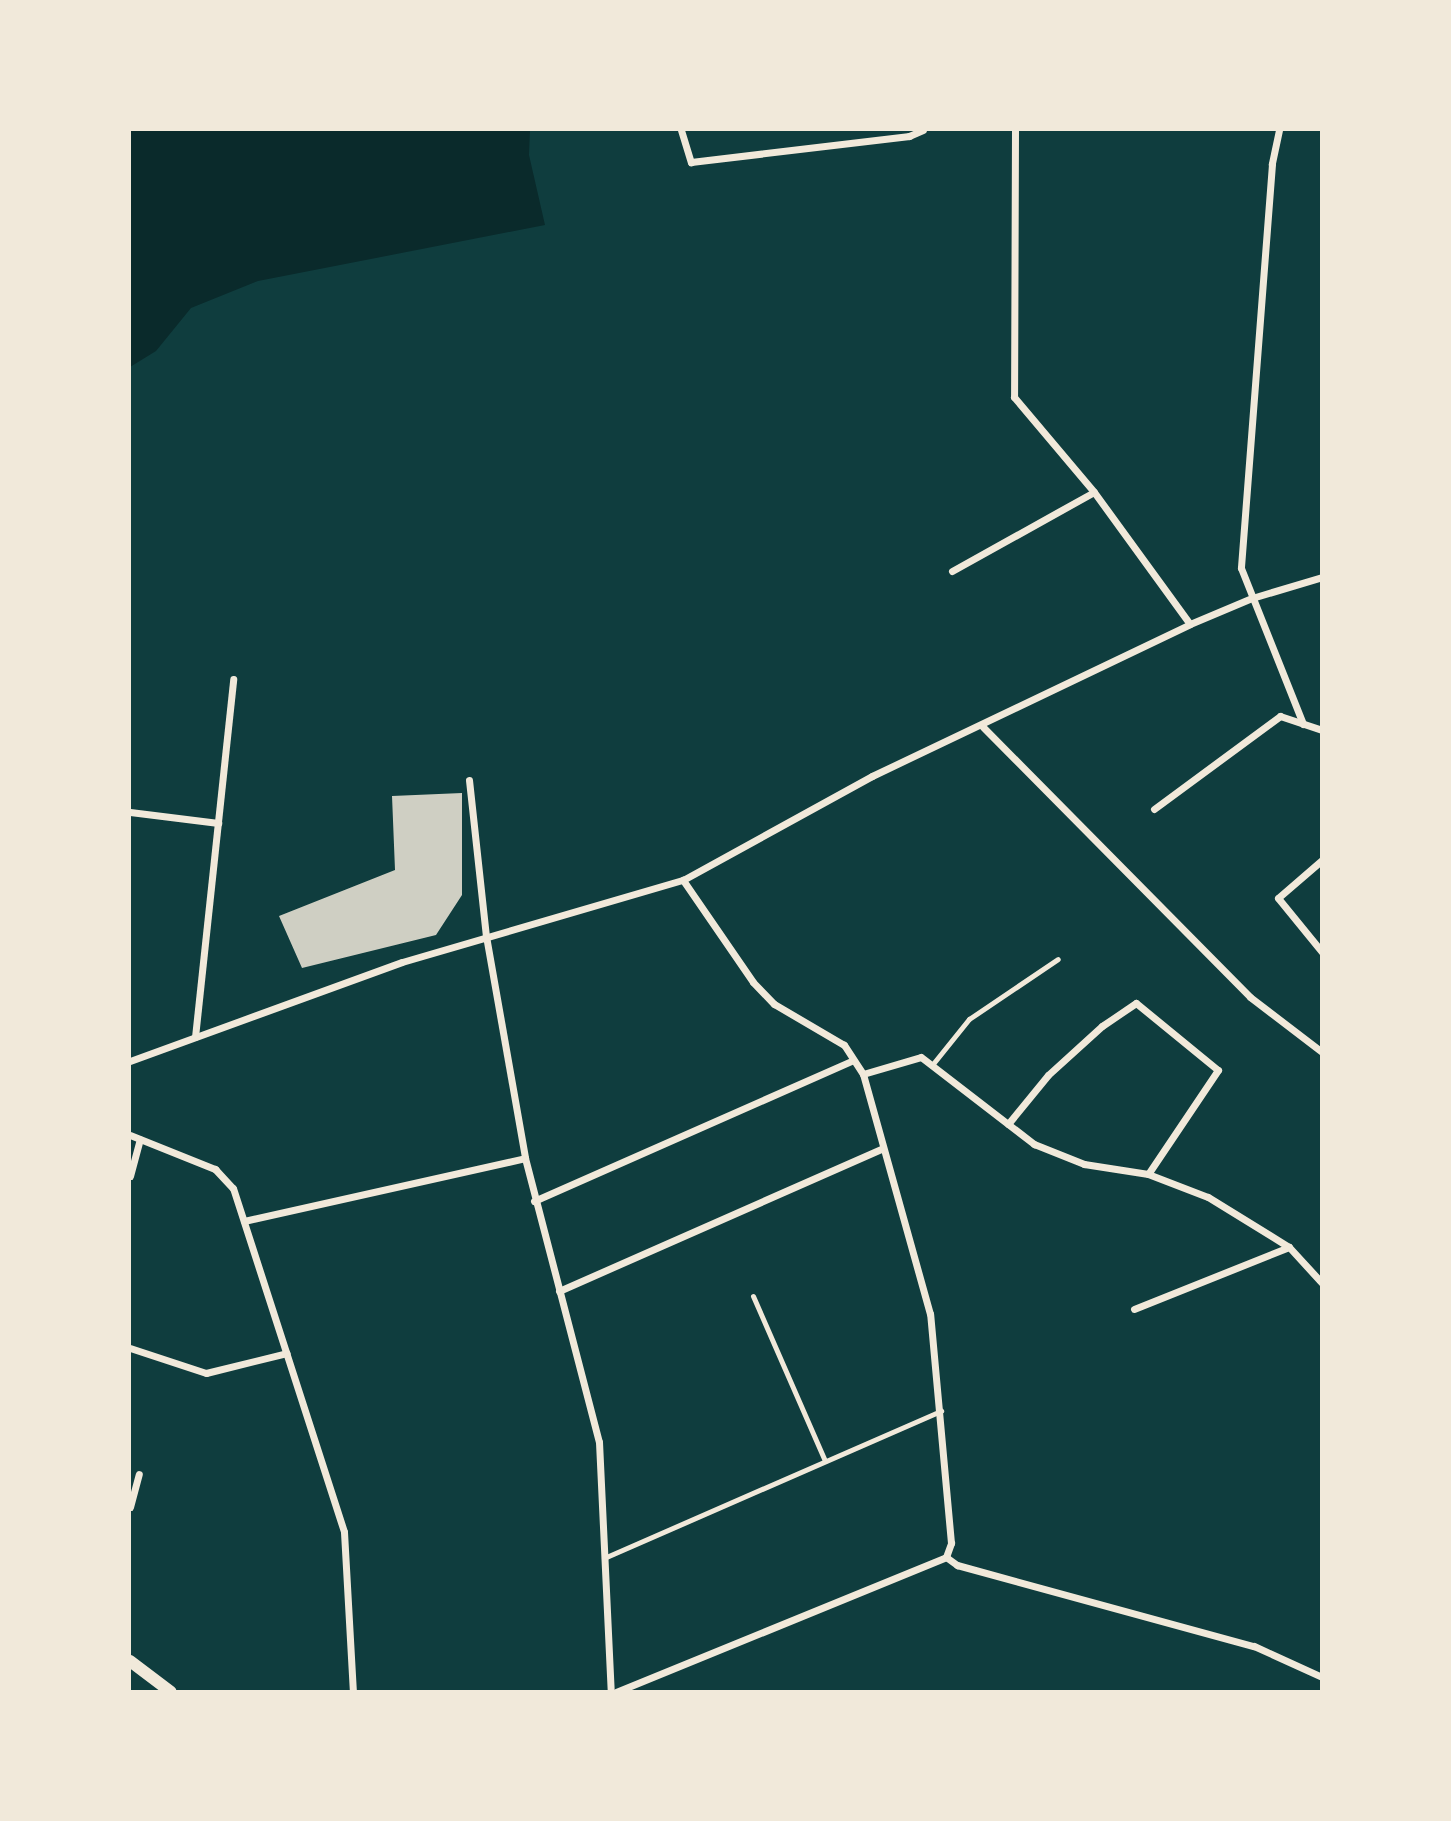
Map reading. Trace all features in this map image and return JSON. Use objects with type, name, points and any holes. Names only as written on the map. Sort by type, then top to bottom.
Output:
[{"type":"street","points":[[681,130],[691,162],[909,136],[923,130]]},
{"type":"street","points":[[1016,130],[1014,397],[1094,492],[1190,624]]},
{"type":"street","points":[[1279,130],[1272,164],[1241,568],[1303,724]]},
{"type":"street","points":[[952,571],[1094,492]]},
{"type":"street","points":[[130,1061],[486,936],[683,880],[872,776],[983,727],[1190,624],[1251,598],[1321,577]]},
{"type":"street","points":[[195,1037],[233,679]]},
{"type":"street","points":[[1154,809],[1280,716],[1321,730]]},
{"type":"street","points":[[983,727],[1250,998],[1321,1052]]},
{"type":"street","points":[[469,780],[486,936],[525,1158],[534,1201],[599,1442],[602,1559],[611,1692]]},
{"type":"street","points":[[130,812],[218,823]]},
{"type":"street","points":[[1321,860],[1278,898],[1321,952]]},
{"type":"street","points":[[616,1692],[946,1557],[951,1544],[941,1411],[930,1314],[881,1149],[863,1074],[844,1045],[775,1004],[753,982],[683,880]]},
{"type":"street","points":[[1008,1124],[1048,1075],[1102,1026],[1136,1003],[1217,1070],[1148,1174]]},
{"type":"street","points":[[863,1074],[922,1057],[1034,1144],[1084,1164],[1148,1174],[1208,1197],[1289,1247],[1321,1283]]},
{"type":"street","points":[[534,1201],[853,1060]]},
{"type":"street","points":[[130,1135],[215,1170],[233,1188],[344,1531],[353,1692]]},
{"type":"street","points":[[130,1176],[141,1139]]},
{"type":"street","points":[[559,1291],[881,1149]]},
{"type":"street","points":[[244,1221],[525,1158]]},
{"type":"street","points":[[1133,1309],[1289,1247]]},
{"type":"street","points":[[130,1348],[206,1373],[286,1353]]},
{"type":"street","points":[[130,1507],[139,1474]]},
{"type":"street","points":[[946,1557],[957,1565],[1254,1646],[1321,1677]]},
{"type":"street","points":[[130,1661],[172,1692]]},
{"type":"lane","points":[[932,1065],[969,1019],[1058,958]]},
{"type":"lane","points":[[753,1296],[825,1461]]},
{"type":"lane","points":[[602,1559],[941,1411]]},
{"type":"water","points":[[130,130],[530,130],[529,155],[545,225],[258,281],[191,308],[156,351],[130,367]]},
{"type":"building","points":[[462,793],[462,895],[436,935],[302,968],[279,916],[395,870],[392,796]]}]
